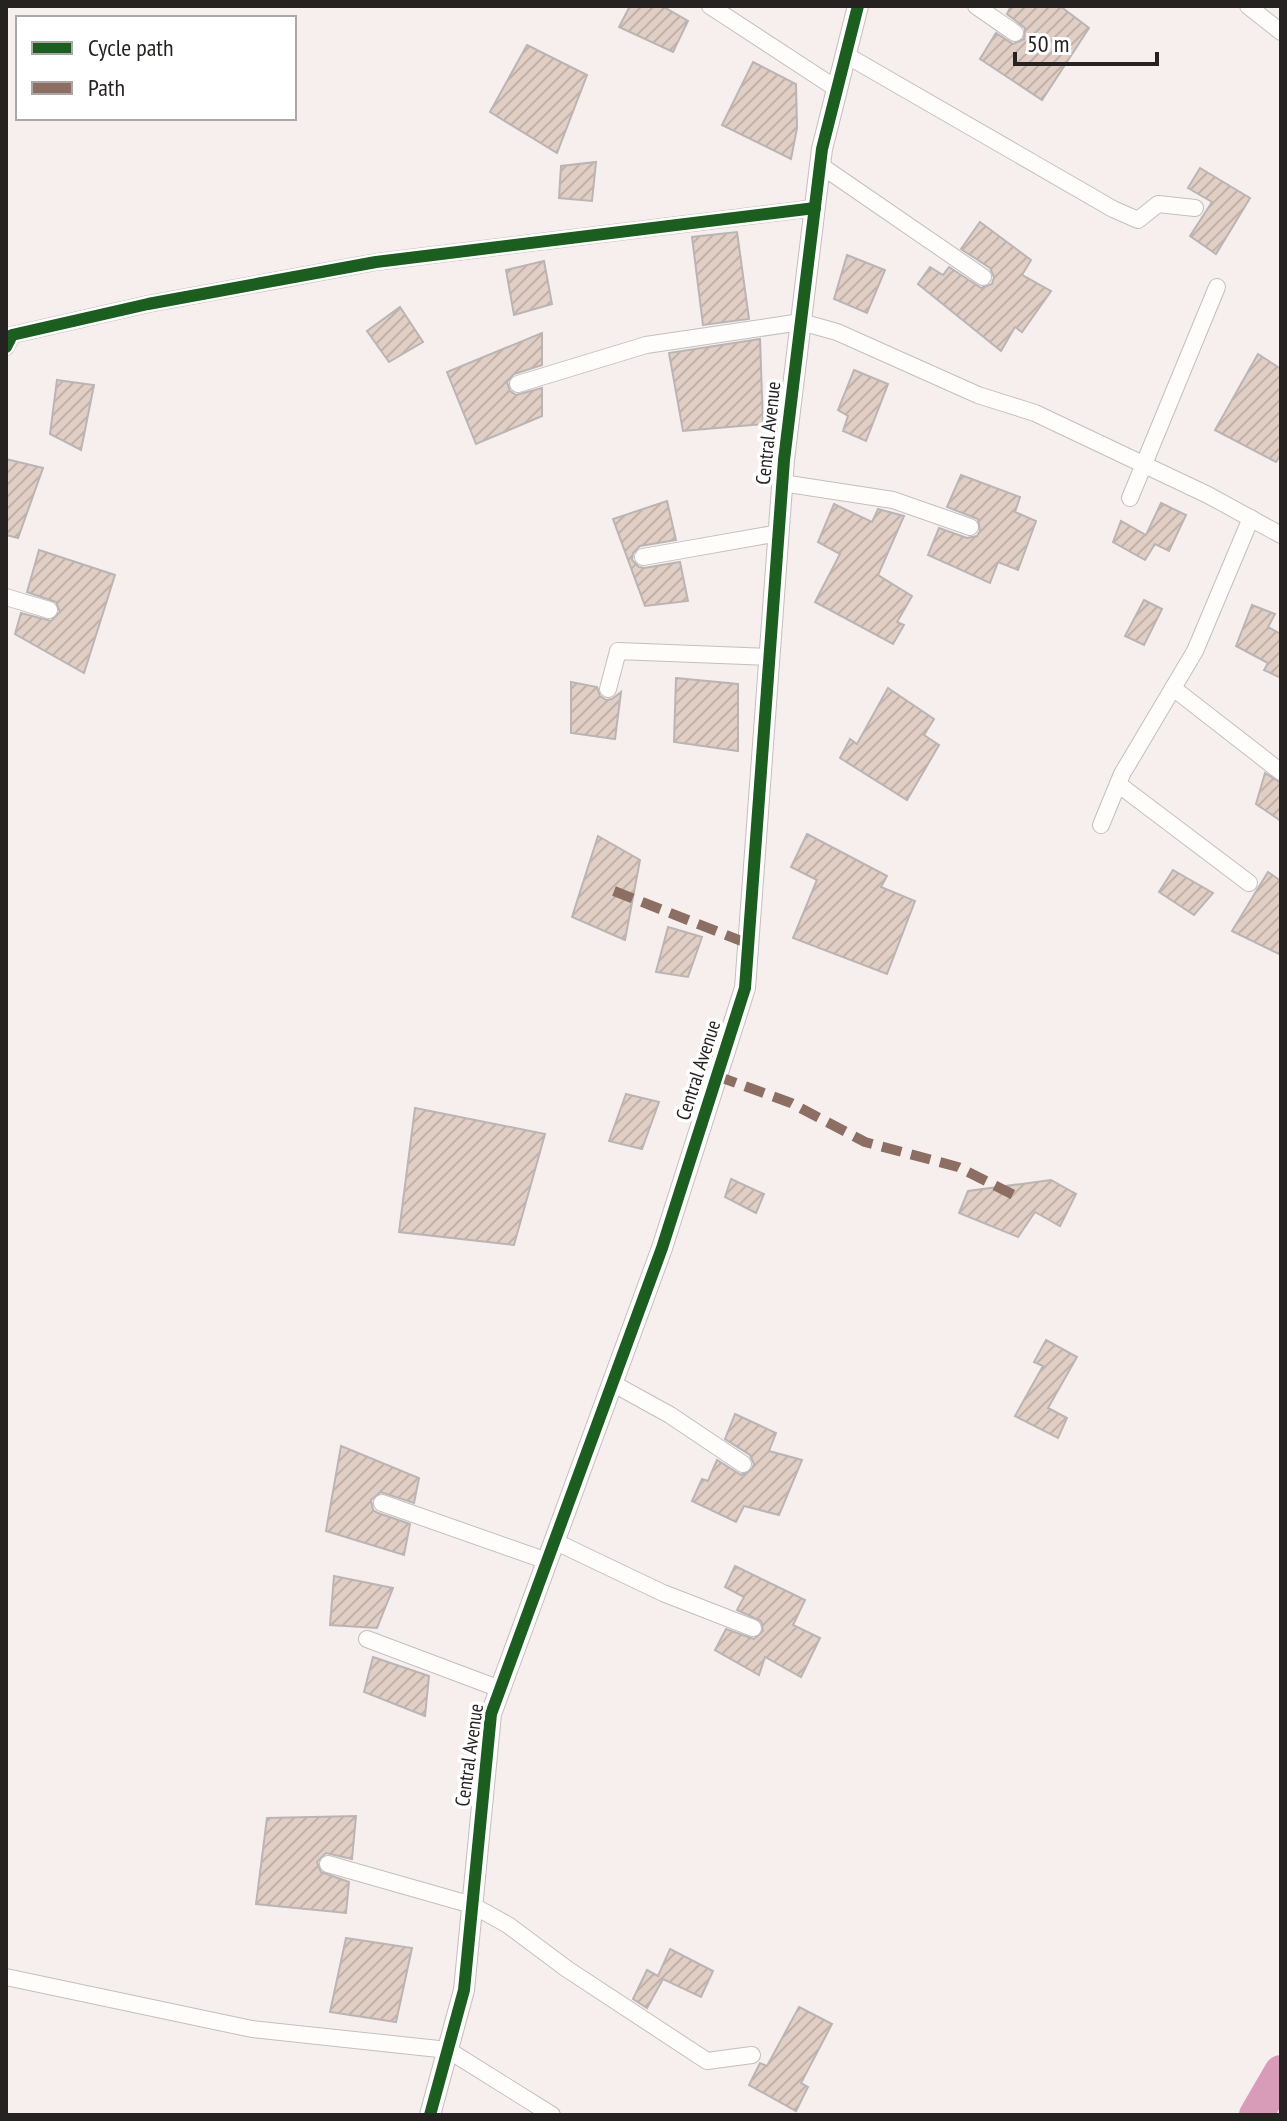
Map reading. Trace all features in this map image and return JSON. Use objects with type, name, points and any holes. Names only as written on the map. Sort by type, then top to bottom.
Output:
[{"type":"street","points":[[710,6],[837,89]]},
{"type":"street","name":"Central Avenue","points":[[430,2115],[464,1990],[491,1714],[662,1248],[745,988],[782,483],[820,165],[858,6]]},
{"type":"street","points":[[976,6],[1015,33]]},
{"type":"street","points":[[1248,6],[1281,32]]},
{"type":"street","points":[[846,55],[1113,209],[1138,220],[1158,204],[1195,208]]},
{"type":"street","points":[[820,165],[983,277]]},
{"type":"street","points":[[6,347],[12,335],[148,304],[376,262],[815,208]]},
{"type":"street","points":[[1130,498],[1217,287]]},
{"type":"street","points":[[518,384],[646,345],[801,322],[851,338],[978,395],[1035,413],[1144,464],[1281,535]]},
{"type":"street","points":[[782,483],[893,500],[970,527]]},
{"type":"street","points":[[1101,825],[1118,784],[1195,651],[1251,518]]},
{"type":"street","points":[[643,557],[779,533]]},
{"type":"street","points":[[6,597],[49,610]]},
{"type":"street","points":[[608,689],[618,651],[769,657]]},
{"type":"street","points":[[1173,688],[1281,772]]},
{"type":"street","points":[[1118,784],[1249,883]]},
{"type":"street","points":[[612,1383],[670,1415],[743,1464]]},
{"type":"street","points":[[382,1503],[547,1561]]},
{"type":"street","points":[[554,1541],[663,1593],[753,1628]]},
{"type":"street","points":[[367,1639],[500,1689]]},
{"type":"street","points":[[328,1864],[472,1905],[508,1925],[567,1969],[707,2061],[752,2055]]},
{"type":"street","points":[[6,1977],[252,2029],[448,2050],[552,2115]]},
{"type":"building","points":[[630,6],[662,6],[688,21],[673,52],[619,27]]},
{"type":"building","points":[[1011,6],[1060,6],[1089,28],[1042,100],[980,59],[996,33],[1013,44],[1024,39],[1025,28],[1007,14]]},
{"type":"building","points":[[527,45],[587,75],[557,153],[490,112]]},
{"type":"building","points":[[753,62],[796,84],[797,128],[791,159],[722,125]]},
{"type":"building","points":[[596,162],[592,201],[559,198],[561,166]]},
{"type":"building","points":[[1200,168],[1250,198],[1216,254],[1190,236],[1212,202],[1188,188]]},
{"type":"building","points":[[980,222],[1031,260],[1022,275],[1051,291],[1022,332],[1015,327],[1001,351],[918,284],[930,267],[943,275],[949,267],[981,288],[992,284],[994,277],[990,268],[961,249]]},
{"type":"building","points":[[737,232],[749,319],[703,325],[692,237]]},
{"type":"building","points":[[847,255],[885,270],[867,313],[834,299]]},
{"type":"building","points":[[544,261],[552,304],[514,315],[506,270]]},
{"type":"building","points":[[400,307],[423,342],[389,362],[367,331]]},
{"type":"building","points":[[542,333],[542,365],[514,374],[507,382],[510,391],[516,395],[542,388],[542,416],[476,444],[447,372]]},
{"type":"building","points":[[760,339],[763,424],[683,431],[669,353]]},
{"type":"building","points":[[1258,354],[1281,369],[1281,454],[1276,462],[1215,430]]},
{"type":"building","points":[[854,370],[888,384],[866,441],[843,431],[848,416],[838,410]]},
{"type":"building","points":[[57,380],[94,385],[81,450],[50,434]]},
{"type":"building","points":[[6,459],[43,468],[18,538],[6,535]]},
{"type":"building","points":[[961,475],[1020,497],[1015,512],[1036,521],[1018,570],[998,562],[990,583],[928,555],[939,528],[967,538],[977,536],[980,531],[978,519],[947,507]]},
{"type":"building","points":[[667,501],[676,540],[640,546],[633,553],[632,560],[644,568],[680,562],[688,601],[645,606],[613,519]]},
{"type":"building","points":[[1161,503],[1186,515],[1169,551],[1155,544],[1145,560],[1113,542],[1121,521],[1146,535]]},
{"type":"building","points":[[834,504],[872,522],[878,509],[904,516],[878,575],[912,596],[897,622],[904,625],[893,644],[815,602],[840,554],[818,542]]},
{"type":"building","points":[[39,550],[115,575],[84,673],[15,634],[21,613],[51,621],[60,612],[56,602],[27,592]]},
{"type":"building","points":[[1144,600],[1162,609],[1144,645],[1125,636]]},
{"type":"building","points":[[1252,605],[1275,614],[1268,627],[1281,634],[1281,678],[1264,670],[1268,663],[1236,646]]},
{"type":"building","points":[[676,678],[738,684],[738,751],[674,742]]},
{"type":"building","points":[[571,682],[597,687],[600,696],[606,700],[621,692],[615,739],[571,733]]},
{"type":"building","points":[[888,688],[934,719],[924,735],[939,745],[907,800],[840,758],[850,739],[857,744]]},
{"type":"building","points":[[1265,773],[1281,783],[1281,821],[1256,804]]},
{"type":"building","points":[[807,834],[887,876],[881,887],[915,901],[887,974],[793,938],[817,880],[791,867]]},
{"type":"building","points":[[598,836],[640,860],[625,940],[572,917]]},
{"type":"building","points":[[1173,870],[1213,893],[1194,915],[1159,892]]},
{"type":"building","points":[[1268,872],[1281,881],[1281,955],[1232,931]]},
{"type":"building","points":[[668,927],[702,937],[688,977],[656,972]]},
{"type":"building","points":[[626,1094],[659,1102],[642,1149],[609,1141]]},
{"type":"building","points":[[415,1108],[545,1134],[514,1245],[399,1232]]},
{"type":"building","points":[[731,1179],[764,1194],[756,1213],[725,1197]]},
{"type":"building","points":[[1051,1180],[1076,1194],[1060,1226],[1035,1212],[1018,1237],[959,1213],[968,1191]]},
{"type":"building","points":[[1046,1340],[1077,1357],[1048,1408],[1067,1418],[1058,1438],[1015,1416],[1043,1366],[1034,1362]]},
{"type":"building","points":[[735,1414],[776,1433],[769,1451],[802,1460],[779,1515],[744,1506],[736,1522],[692,1501],[702,1479],[708,1481],[717,1460],[741,1475],[752,1469],[754,1464],[750,1455],[725,1439]]},
{"type":"building","points":[[341,1446],[419,1478],[414,1503],[381,1492],[371,1500],[373,1510],[410,1524],[404,1555],[326,1531]]},
{"type":"building","points":[[735,1566],[805,1600],[793,1625],[820,1638],[801,1677],[765,1657],[759,1675],[715,1650],[726,1629],[754,1639],[763,1631],[761,1621],[737,1610],[744,1597],[725,1587]]},
{"type":"building","points":[[334,1576],[393,1588],[377,1628],[330,1625]]},
{"type":"building","points":[[373,1657],[429,1676],[425,1716],[364,1692]]},
{"type":"building","points":[[356,1816],[352,1859],[326,1853],[317,1862],[321,1872],[349,1882],[346,1913],[256,1904],[267,1818]]},
{"type":"building","points":[[346,1938],[412,1948],[396,2022],[330,2012]]},
{"type":"building","points":[[670,1949],[713,1971],[701,1997],[663,1979],[647,2008],[633,1999],[647,1970],[658,1976]]},
{"type":"building","points":[[799,2007],[832,2024],[801,2083],[808,2087],[796,2111],[749,2085],[760,2063],[767,2066]]},
{"type":"waterway","points":[[1256,2115],[1281,2072]]},
{"type":"marked path","points":[[614,891],[749,944]]},
{"type":"marked path","points":[[717,1076],[791,1103],[865,1142],[958,1167],[1020,1198]]},
{"type":"cycle path","points":[[430,2115],[464,1990],[491,1714],[662,1248],[745,988],[784,460],[822,149],[858,6]]},
{"type":"cycle path","points":[[6,347],[12,335],[148,304],[376,262],[815,208]]}]
